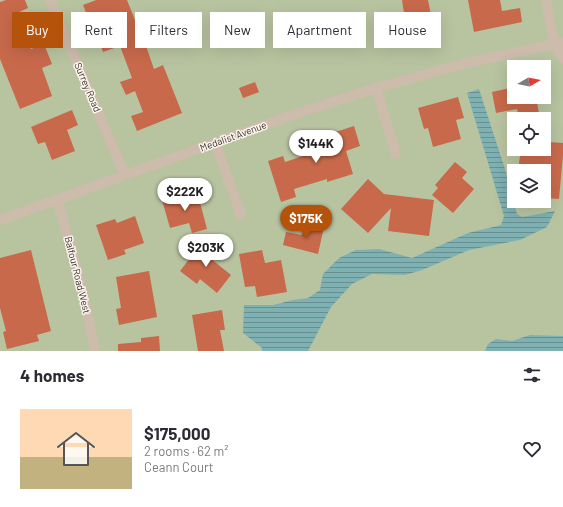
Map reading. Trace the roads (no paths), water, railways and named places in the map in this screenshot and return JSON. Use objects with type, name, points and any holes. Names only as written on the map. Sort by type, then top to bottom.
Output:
[{"type":"street","name":"Surrey Road","points":[[50,0],[125,175]]},
{"type":"street","points":[[546,0],[563,58]]},
{"type":"street","name":"Medalist Avenue","points":[[0,220],[215,142],[376,88],[467,63],[559,43]]},
{"type":"street","points":[[376,88],[396,154]]},
{"type":"street","points":[[215,142],[241,215]]},
{"type":"street","name":"Balfour Road West","points":[[57,200],[81,283],[95,351]]},
{"type":"water","points":[[479,89],[507,176],[507,208],[515,208],[517,214],[522,217],[555,211],[547,227],[520,240],[469,250],[422,270],[405,275],[372,274],[352,284],[331,307],[308,351],[262,351],[262,348],[243,333],[244,305],[273,305],[308,298],[320,290],[323,274],[339,258],[356,250],[379,249],[412,258],[468,233],[501,225],[504,216],[467,93]]},
{"type":"water","points":[[530,335],[563,336],[563,351],[485,351],[488,344],[496,339],[512,341]]}]
